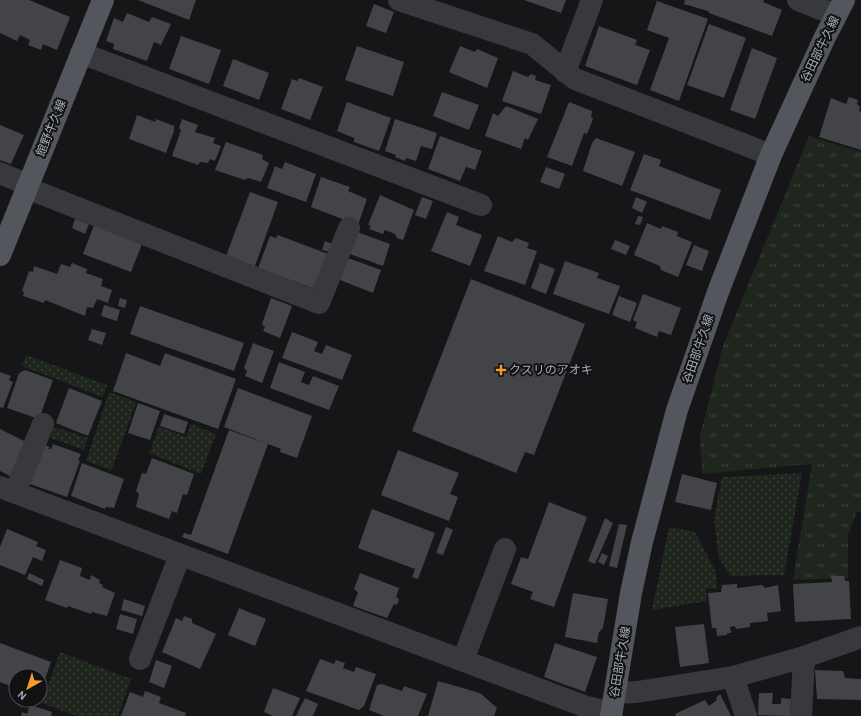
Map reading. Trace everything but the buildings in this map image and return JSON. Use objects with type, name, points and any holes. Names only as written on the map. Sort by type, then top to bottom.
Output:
[{"type":"main road","name":"館野牛久線","points":[[0,255],[103,0]]},
{"type":"main road","name":"谷田部牛久線","points":[[612,707],[631,593],[642,542],[677,410],[718,292],[771,155],[840,7]]},
{"type":"street","points":[[399,0],[532,44],[575,80],[771,155]]},
{"type":"street","points":[[565,72],[592,0]]},
{"type":"street","points":[[798,0],[840,7]]},
{"type":"street","points":[[81,53],[481,205]]},
{"type":"street","points":[[0,173],[28,186],[319,303],[349,228]]},
{"type":"street","points":[[43,424],[7,490],[587,707],[612,707],[637,692],[733,677],[804,657],[861,637]]},
{"type":"street","points":[[463,660],[505,549]]},
{"type":"street","points":[[140,659],[180,555]]},
{"type":"street","points":[[801,716],[804,657]]},
{"type":"street","points":[[733,677],[746,716]]},
{"type":"green space","points":[[809,136],[861,152],[861,512],[857,512],[848,535],[848,578],[793,580],[812,464],[702,474],[700,436],[723,346]]},
{"type":"green space","points":[[26,355],[107,385],[103,397],[22,366]]},
{"type":"green space","points":[[109,392],[136,402],[112,470],[86,461]]},
{"type":"green space","points":[[191,424],[216,434],[201,474],[149,453],[159,427],[186,437]]},
{"type":"green space","points":[[54,427],[88,438],[84,450],[50,438]]},
{"type":"green space","points":[[802,473],[784,575],[730,576],[719,558],[714,520],[722,477]]},
{"type":"green space","points":[[669,527],[695,532],[716,572],[717,589],[706,588],[707,601],[652,610]]},
{"type":"green space","points":[[60,652],[131,679],[118,716],[77,716],[48,705],[48,686]]},
{"type":"place","name":"クスリのアオキ","points":[[501,370]]}]
